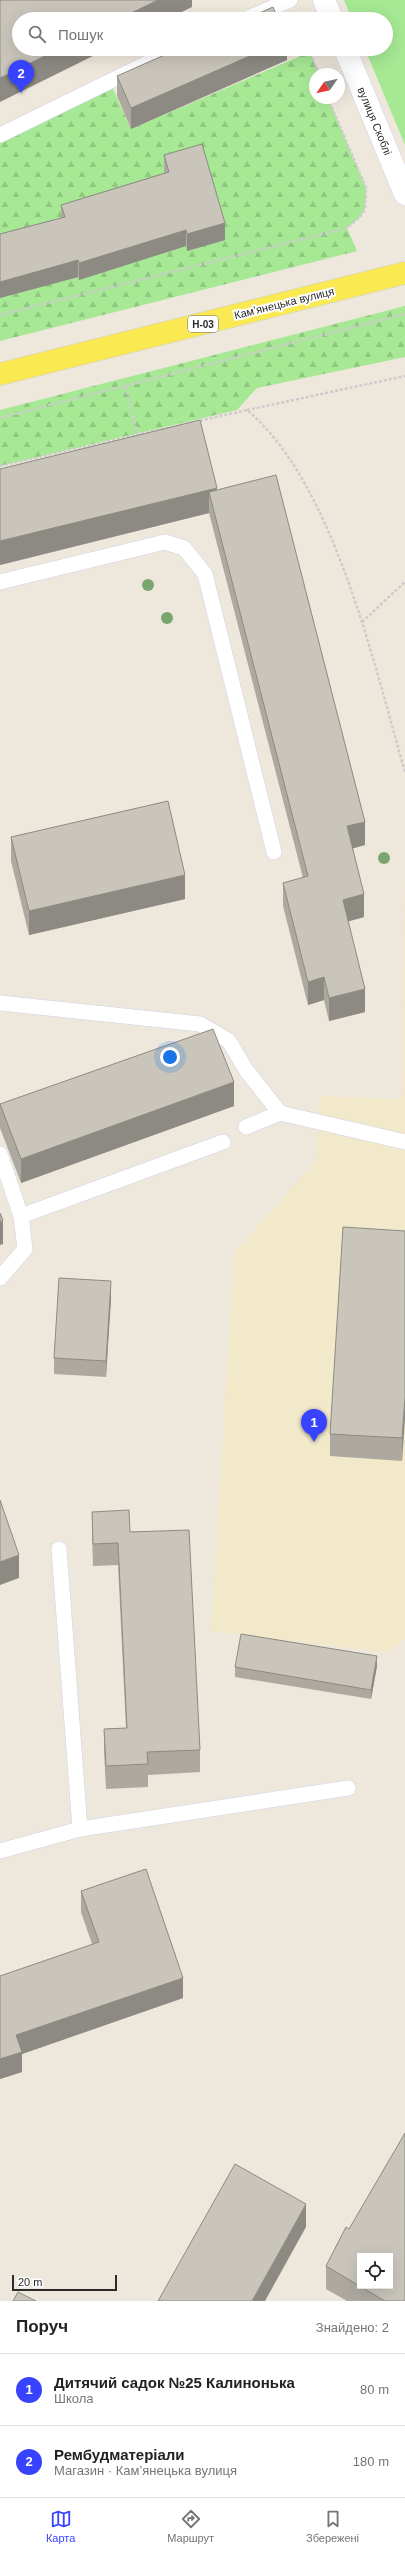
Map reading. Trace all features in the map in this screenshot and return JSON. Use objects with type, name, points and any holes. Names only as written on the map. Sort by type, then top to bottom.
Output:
[{"type":"main road","name":"Камʼянецька вулиця","points":[[0,374],[405,273]]},
{"type":"street","points":[[324,0],[329,12]]},
{"type":"street","name":"вулиця Скоблі","points":[[348,56],[405,194]]},
{"type":"lane","points":[[262,12],[290,0]]},
{"type":"lane","points":[[0,135],[162,56]]},
{"type":"lane","points":[[0,582],[165,542],[184,548],[205,574],[274,852]]},
{"type":"lane","points":[[0,1003],[200,1024],[229,1041],[246,1070],[280,1112]]},
{"type":"lane","points":[[246,1126],[280,1112],[405,1142]]},
{"type":"lane","points":[[21,1216],[222,1142]]},
{"type":"lane","points":[[0,1154],[21,1216],[25,1249],[0,1278]]},
{"type":"lane","points":[[59,1549],[80,1829]]},
{"type":"lane","points":[[0,1851],[80,1829],[348,1788]]},
{"type":"path","points":[[312,56],[317,68]]},
{"type":"path","points":[[0,316],[347,228],[360,217],[365,209],[366,188],[331,104]]},
{"type":"path","points":[[0,418],[126,387],[405,314]]},
{"type":"path","points":[[0,466],[137,434],[405,376]]},
{"type":"path","points":[[126,387],[137,434]]},
{"type":"path","points":[[247,410],[274,438],[303,482],[333,543],[362,622],[405,772]]},
{"type":"path","points":[[362,622],[405,582]]},
{"type":"shaded area","points":[[405,864],[405,1639],[389,1653],[211,1631],[234,1253],[317,1160],[319,1096],[402,1099]]},
{"type":"green space","points":[[344,0],[405,0],[405,145],[368,56],[393,56],[393,12],[349,12]]},
{"type":"green space","points":[[301,56],[312,56],[317,68],[309,68],[309,104],[331,104],[366,188],[365,209],[360,217],[347,228],[357,251],[0,341],[0,135],[109,80],[131,129]]},
{"type":"green space","points":[[405,306],[405,357],[257,388],[237,410],[0,466],[0,410]]},
{"type":"building","points":[[0,0],[158,0],[133,12],[12,12],[12,56],[45,56],[0,78]]},
{"type":"building","points":[[273,7],[275,12],[262,12]]},
{"type":"building","points":[[162,56],[250,56],[131,108],[117,76]]},
{"type":"building","points":[[202,144],[225,223],[187,234],[186,230],[79,263],[78,260],[0,282],[0,234],[65,217],[61,205],[169,172],[164,155]]},
{"type":"building","points":[[200,420],[217,488],[0,541],[0,469]]},
{"type":"building","points":[[276,475],[365,822],[347,826],[364,894],[343,900],[365,989],[329,998],[324,977],[308,982],[283,883],[308,876],[209,492]]},
{"type":"building","points":[[168,801],[185,875],[29,911],[11,837]]},
{"type":"building","points":[[213,1029],[234,1082],[21,1159],[0,1104]]},
{"type":"building","points":[[0,1213],[3,1220],[0,1222]]},
{"type":"building","points":[[343,1227],[405,1231],[405,1397],[402,1438],[330,1434]]},
{"type":"building","points":[[59,1278],[111,1281],[106,1361],[54,1358]]},
{"type":"building","points":[[0,1500],[19,1555],[0,1562]]},
{"type":"building","points":[[129,1510],[130,1532],[189,1530],[200,1750],[147,1752],[148,1764],[106,1766],[104,1729],[127,1728],[118,1543],[93,1544],[92,1512]]},
{"type":"building","points":[[241,1634],[377,1656],[371,1690],[235,1667]]},
{"type":"building","points":[[146,1869],[183,1978],[16,2035],[22,2052],[0,2059],[0,1976],[99,1942],[81,1891]]},
{"type":"building","points":[[405,2133],[405,2301],[385,2301],[365,2289],[393,2289],[393,2253],[357,2253],[357,2284],[326,2266],[346,2227],[349,2229]]},
{"type":"building","points":[[235,2164],[306,2204],[252,2301],[158,2301]]},
{"type":"building","points":[[18,2292],[36,2301],[13,2301]]},
{"type":"place","name":"Рембудматеріали","points":[[21,93]]},
{"type":"place","name":"Дитячий садок №25 Калинонька","points":[[314,1442]]}]
